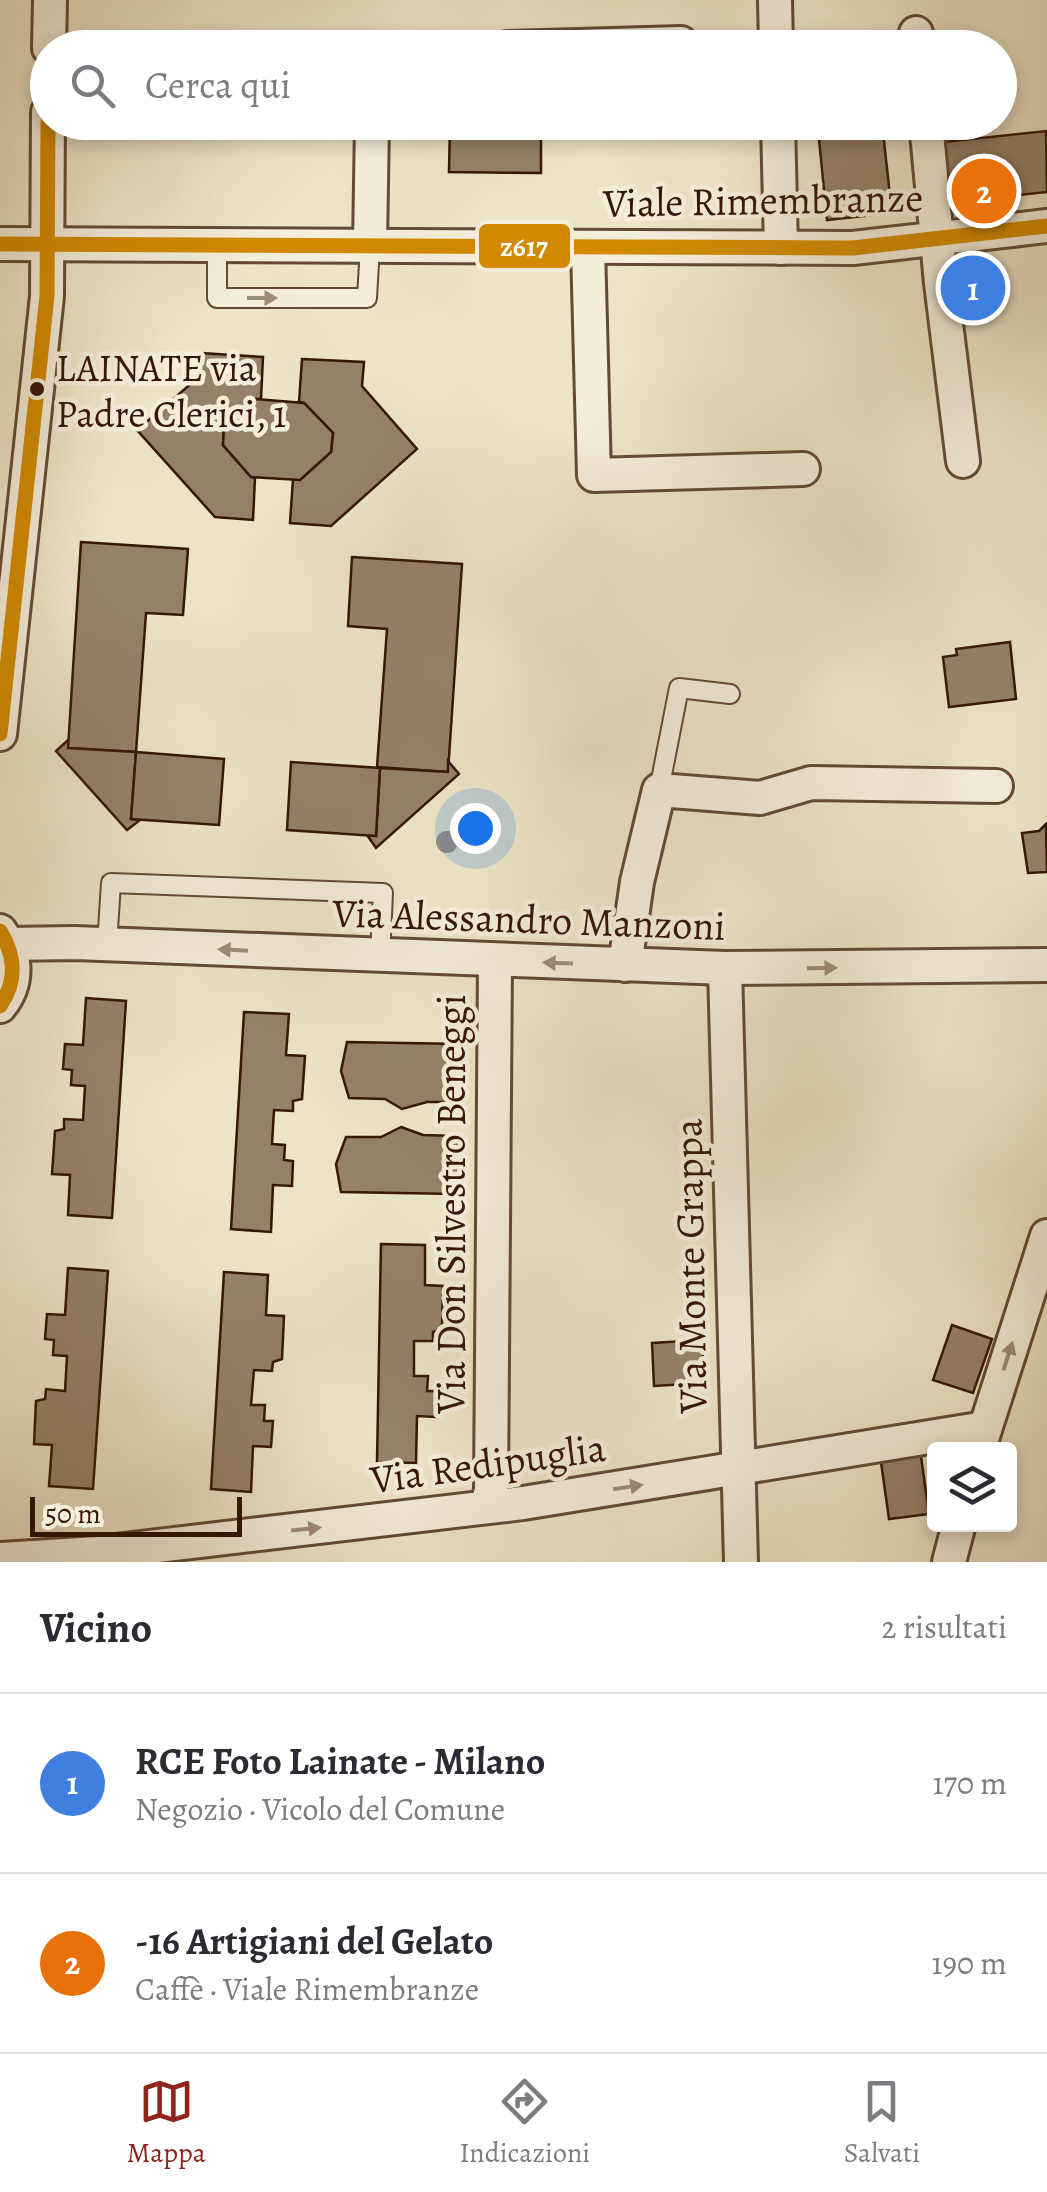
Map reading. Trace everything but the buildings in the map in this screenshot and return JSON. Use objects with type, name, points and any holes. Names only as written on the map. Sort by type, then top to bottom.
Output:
[{"type":"street","points":[[49,30],[50,0]]},
{"type":"street","points":[[775,0],[776,30]]},
{"type":"street","points":[[0,734],[46,296],[47,140]]},
{"type":"street","points":[[370,246],[372,140]]},
{"type":"street","points":[[778,140],[781,248]]},
{"type":"street","points":[[928,140],[963,460]]},
{"type":"street","name":"Viale Rimembranze","points":[[0,244],[853,248],[1047,226]]},
{"type":"street","points":[[588,247],[594,475],[803,469]]},
{"type":"street","points":[[625,965],[638,882],[659,790],[760,798],[811,783],[996,786]]},
{"type":"street","points":[[0,1006],[14,978],[4,937]]},
{"type":"street","name":"Via Alessandro Manzoni","points":[[4,937],[495,962],[725,968],[1047,966]]},
{"type":"street","name":"Via Don Silvestro Beneggi","points":[[487,1506],[491,1490],[495,962]]},
{"type":"street","name":"Via Monte Grappa","points":[[725,968],[740,1562]]},
{"type":"street","points":[[982,1438],[1047,1236]]},
{"type":"street","name":"Via Redipuglia","points":[[0,1558],[98,1553],[524,1504],[738,1468],[982,1438]]},
{"type":"street","points":[[949,1562],[957,1532]]},
{"type":"lane","points":[[216,246],[217,298],[367,298],[370,246]]},
{"type":"lane","points":[[659,790],[678,688],[730,694]]},
{"type":"lane","points":[[107,944],[110,884],[383,893],[380,957]]},
{"type":"transit line","name":"z617","points":[[0,734],[47,296],[48,140]]},
{"type":"transit line","name":"z617","points":[[0,244],[853,248],[1047,226]]},
{"type":"transit line","name":"z617","points":[[0,931],[12,969],[0,1006]]},
{"type":"place","name":"-16 Artigiani del Gelato","points":[[984,191]]},
{"type":"place","name":"RCE Foto Lainate - Milano","points":[[973,288]]},
{"type":"place","name":"LAINATE via Padre Clerici, 1","points":[[37,389]]}]
